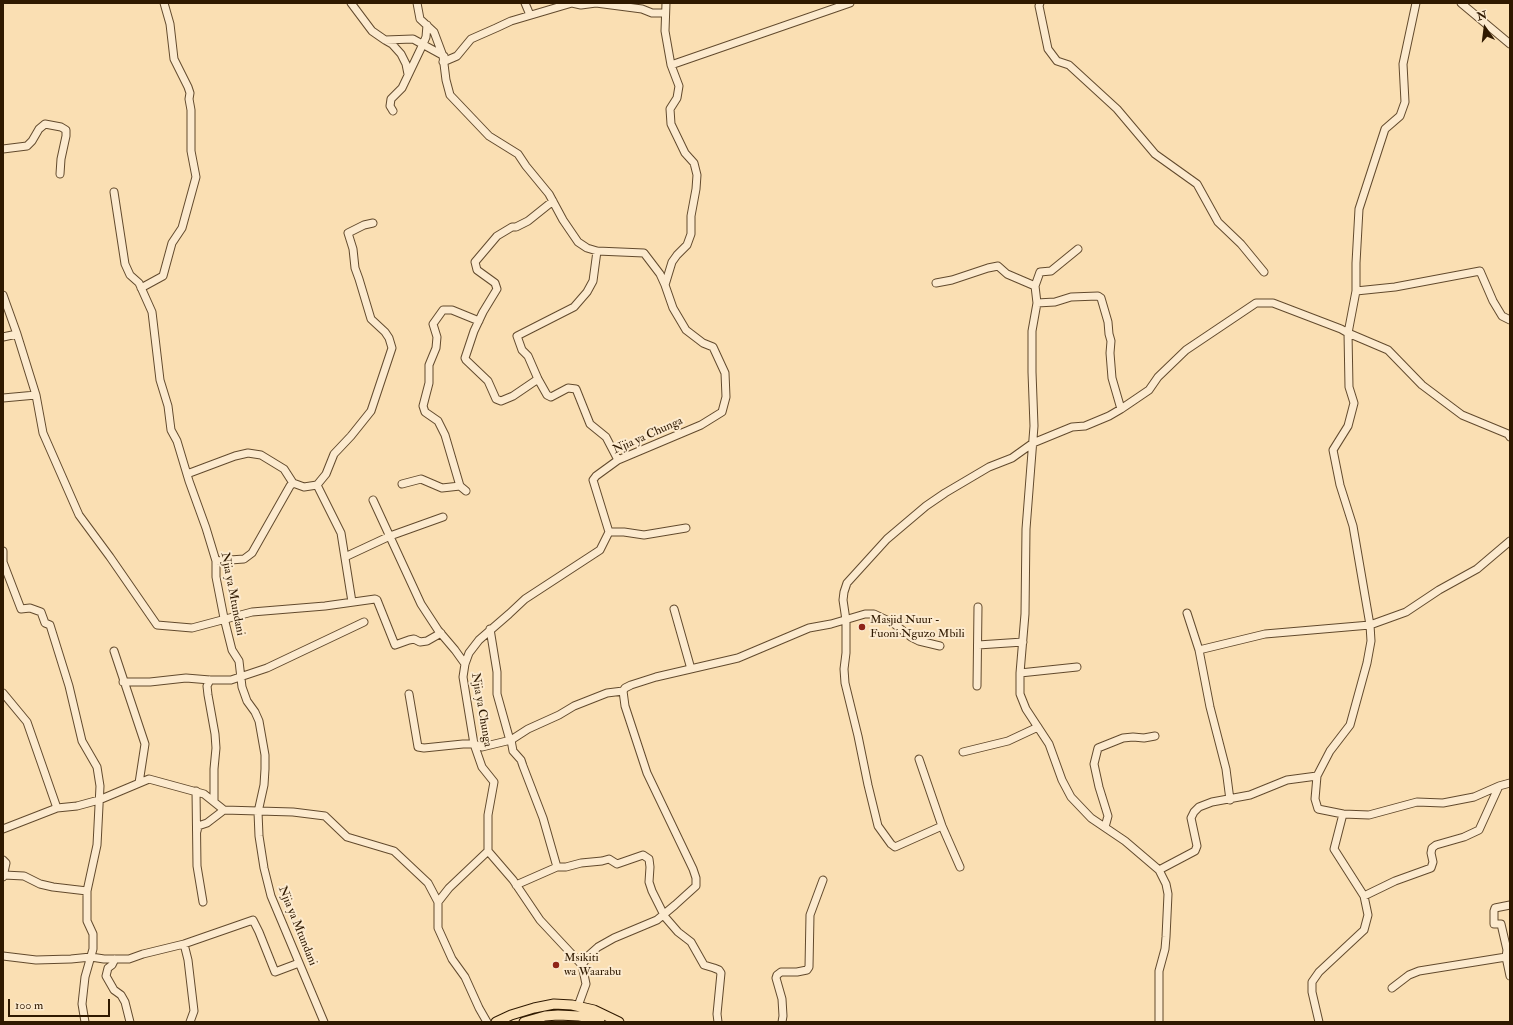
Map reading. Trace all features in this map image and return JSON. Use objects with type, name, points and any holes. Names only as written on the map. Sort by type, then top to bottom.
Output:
[{"type":"main road","points":[[496,1022],[511,1015],[554,1004],[578,1006],[594,1010],[619,1022]]},
{"type":"main road","points":[[524,1022],[545,1016],[558,1015],[592,1018],[600,1022]]},
{"type":"street","points":[[141,288],[163,276],[172,243],[182,228],[196,177],[191,151],[190,93],[174,59],[170,20],[164,3]]},
{"type":"street","points":[[351,3],[372,32],[392,44],[401,54],[406,64],[408,74]]},
{"type":"street","points":[[418,3],[420,19],[434,32],[443,59],[450,96],[489,136],[518,154],[526,166],[550,194],[563,220],[578,242],[587,248],[597,251],[644,253],[660,274],[665,285]]},
{"type":"street","points":[[525,3],[530,15]]},
{"type":"street","points":[[385,40],[413,39],[423,44],[443,59],[457,56],[471,39],[506,23],[572,3],[581,5],[596,3],[642,9],[652,13],[665,13]]},
{"type":"street","points":[[665,285],[672,262],[677,254],[687,245],[691,234],[691,216],[697,175],[694,163],[685,153],[671,124],[670,110],[677,98],[679,86],[671,64],[665,31],[666,3]]},
{"type":"street","points":[[671,64],[850,3]]},
{"type":"street","points":[[1040,3],[1039,6],[1048,49],[1057,61],[1069,65],[1117,109],[1155,154],[1197,184],[1218,222],[1241,244],[1264,272]]},
{"type":"street","points":[[1416,3],[1403,64],[1405,102],[1400,116],[1385,128],[1359,209],[1356,291],[1348,333],[1349,387],[1354,403],[1348,426],[1333,450],[1340,485],[1353,526],[1370,625],[1371,641],[1367,663],[1350,725],[1330,751],[1317,776],[1315,799],[1318,809],[1343,814],[1369,815],[1417,802],[1443,803],[1474,797],[1510,783]]},
{"type":"street","points":[[1461,3],[1510,44]]},
{"type":"street","points":[[393,111],[390,106],[390,99],[402,88],[423,44],[426,36],[426,25]]},
{"type":"street","points":[[3,149],[27,146],[42,126],[51,124],[62,127],[66,130],[66,136],[61,159],[60,174]]},
{"type":"street","name":"Njia ya Mtundani","points":[[114,192],[125,264],[130,275],[139,283],[152,312],[160,380],[168,406],[171,430],[177,441],[191,488],[206,528],[216,561],[216,577],[224,618],[232,650],[240,661],[242,687],[247,701],[255,712],[259,721],[265,755],[264,785],[258,812],[262,854],[271,896],[324,1022]]},
{"type":"street","points":[[538,379],[513,396],[501,401],[496,399],[488,381],[465,358],[483,312],[497,289],[495,283],[477,270],[475,262],[497,236],[512,227],[516,227],[528,221],[553,201]]},
{"type":"street","points":[[188,474],[235,456],[248,453],[261,455],[284,469],[293,483],[304,487],[317,485],[326,474],[334,454],[371,411],[392,348],[385,332],[371,319],[355,268],[353,249],[348,233],[364,225],[373,223]]},
{"type":"street","points":[[1078,248],[1051,271],[1040,272],[1035,286],[1037,303],[1032,331],[1034,426],[1025,548],[1025,614],[1020,673],[1020,694],[1026,709],[1049,744],[1062,780],[1071,797],[1091,818],[1125,841],[1159,870],[1166,884],[1168,894],[1165,949],[1159,971],[1159,1022]]},
{"type":"street","points":[[597,251],[593,281],[587,292],[574,307],[517,336],[522,350],[528,356],[547,395],[551,397],[568,388],[576,389],[590,424],[606,436],[618,460]]},
{"type":"street","points":[[936,283],[952,280],[998,266],[1007,274],[1035,286]]},
{"type":"street","points":[[1356,291],[1395,287],[1480,271],[1492,301],[1502,316],[1510,320]]},
{"type":"street","name":"Njia ya Chunga","points":[[488,851],[488,815],[494,782],[482,767],[474,744],[463,677],[464,664],[469,653],[478,640],[525,599],[600,550],[609,532],[593,480],[618,460],[701,425],[722,412],[726,397],[725,373],[713,347],[702,343],[686,330],[673,308],[665,285]]},
{"type":"street","points":[[3,294],[36,394],[43,433],[79,515],[157,625],[192,628],[224,618],[252,612],[377,600],[395,645],[414,639],[420,642],[427,641],[442,634]]},
{"type":"street","points":[[1037,303],[1055,302],[1071,297],[1101,298],[1108,322],[1111,341],[1110,353],[1112,378],[1121,409]]},
{"type":"street","points":[[942,826],[895,847],[891,844],[878,826],[845,683],[844,669],[846,653],[846,620],[843,600],[847,583],[887,538],[926,506],[989,467],[1012,458],[1033,443],[1072,427],[1085,426],[1121,409],[1149,390],[1158,377],[1186,350],[1256,303],[1273,303],[1341,329],[1388,350],[1422,385],[1462,415],[1508,434],[1510,437]]},
{"type":"street","points":[[466,491],[460,486],[446,435],[438,422],[425,412],[423,406],[429,383],[429,365],[436,348],[437,337],[432,324],[443,310],[452,310],[479,321]]},
{"type":"street","points":[[3,337],[17,334]]},
{"type":"street","points":[[3,398],[36,394]]},
{"type":"street","points":[[402,484],[421,479],[442,488],[460,486]]},
{"type":"street","points":[[216,561],[244,559],[252,553],[293,483]]},
{"type":"street","points":[[317,485],[341,533],[352,602]]},
{"type":"street","points":[[373,500],[421,604],[438,630],[464,664]]},
{"type":"street","points":[[345,557],[390,536],[443,516]]},
{"type":"street","points":[[609,532],[624,532],[644,535],[686,528]]},
{"type":"street","points":[[1199,650],[1265,634],[1370,625],[1406,612],[1439,590],[1477,569],[1510,541]]},
{"type":"street","points":[[3,551],[3,561],[21,609],[30,608],[41,612],[45,623],[50,625],[69,686],[82,742],[97,767],[100,786],[97,845],[87,891],[88,921],[93,934],[93,949],[84,977],[82,1004],[85,1022]]},
{"type":"street","points":[[674,608],[691,669]]},
{"type":"street","points":[[977,686],[978,608]]},
{"type":"street","points":[[409,694],[418,747],[424,748],[474,744],[482,747],[511,740],[528,729],[559,715],[574,706],[607,693],[623,691],[625,688],[637,683],[738,658],[809,628],[846,620],[865,614],[874,614],[893,623],[910,637],[919,641],[940,646]]},
{"type":"street","points":[[1187,614],[1199,650],[1210,707],[1226,769],[1230,800]]},
{"type":"street","points":[[123,682],[150,682],[186,678],[231,680],[256,670],[267,668],[364,622]]},
{"type":"street","points":[[490,629],[497,672],[498,694],[509,737],[513,751],[521,760],[543,818],[558,868]]},
{"type":"street","points":[[978,645],[1023,642]]},
{"type":"street","points":[[114,651],[123,682],[145,744],[139,783]]},
{"type":"street","points":[[1020,673],[1077,667]]},
{"type":"street","points":[[210,680],[207,686],[216,748],[214,801]]},
{"type":"street","points":[[582,965],[598,947],[614,938],[657,920],[696,886],[696,878],[647,773],[625,706],[623,691]]},
{"type":"street","points":[[3,694],[27,722],[57,808]]},
{"type":"street","points":[[963,752],[1008,741],[1038,727]]},
{"type":"street","points":[[1105,827],[1108,816],[1094,764],[1098,748],[1123,738],[1144,738],[1155,736]]},
{"type":"street","points":[[919,759],[942,826],[960,867]]},
{"type":"street","points":[[1159,870],[1195,851],[1197,846],[1191,818],[1199,807],[1212,802],[1230,800],[1250,795],[1287,780],[1317,776]]},
{"type":"street","points":[[4,827],[57,808],[78,806],[99,800],[149,780],[204,794],[224,810],[293,812],[325,816],[347,837],[394,851],[428,883],[438,902],[438,928],[452,959],[465,977],[487,1022]]},
{"type":"street","points":[[1364,896],[1394,881],[1431,868],[1433,862],[1430,853],[1432,848],[1436,845],[1464,838],[1479,830],[1499,786]]},
{"type":"street","points":[[196,791],[197,866],[203,902]]},
{"type":"street","points":[[197,837],[198,826],[207,823],[224,810]]},
{"type":"street","points":[[1319,1022],[1312,992],[1312,982],[1319,972],[1364,930],[1368,915],[1364,896],[1334,849],[1343,814]]},
{"type":"street","points":[[438,902],[449,888],[488,851],[516,885],[540,920],[582,965],[586,984],[578,1006]]},
{"type":"street","points":[[516,885],[558,868],[581,863],[609,859],[617,864],[643,855],[649,859],[649,882],[652,892],[663,914],[678,932],[691,942],[704,965],[719,970],[721,973],[717,1014],[718,1022]]},
{"type":"street","points":[[3,860],[6,863],[4,876],[24,876],[40,884],[52,887],[87,891]]},
{"type":"street","points":[[782,1022],[782,999],[776,978],[781,972],[797,972],[806,970],[809,967],[810,915],[822,880]]},
{"type":"street","points":[[1510,905],[1495,908],[1494,911],[1494,924],[1501,924],[1507,950],[1506,957],[1510,976]]},
{"type":"street","points":[[3,956],[36,960],[71,960],[91,956],[115,960],[129,959],[184,944],[253,920],[275,972],[299,963]]},
{"type":"street","points":[[184,944],[188,960],[194,1011],[190,1022]]},
{"type":"street","points":[[1392,988],[1409,974],[1419,971],[1506,957]]},
{"type":"street","points":[[115,960],[108,968],[106,976],[114,990],[121,995],[126,1002],[130,1022]]},
{"type":"place","name":"Masjid Nuur - Fuoni Nguzo Mbili","points":[[862,627]]},
{"type":"place","name":"Msikiti wa Waarabu","points":[[556,965]]}]
